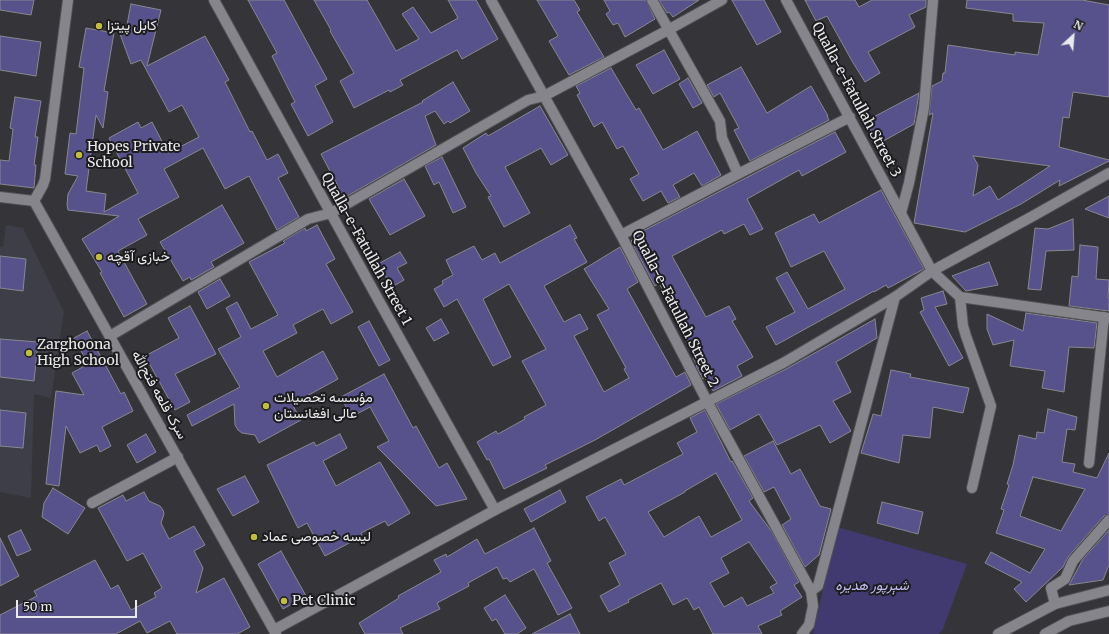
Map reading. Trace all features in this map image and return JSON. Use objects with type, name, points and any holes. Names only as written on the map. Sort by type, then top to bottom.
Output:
[{"type":"street","points":[[0,197],[34,201],[43,185],[68,0]]},
{"type":"street","name":"Qualla-e-Fatullah Street 1","points":[[214,0],[495,510]]},
{"type":"street","name":"Qualla-e-Fatullah Street 2","points":[[492,0],[622,235],[708,403],[811,591],[813,606],[809,625],[802,634]]},
{"type":"street","points":[[652,0],[720,121],[722,138],[738,174]]},
{"type":"street","points":[[110,336],[308,218],[331,213],[528,100],[544,96],[722,0]]},
{"type":"street","name":"Qualla-e-Fatullah Street 3","points":[[786,0],[932,271],[960,297]]},
{"type":"street","points":[[901,213],[909,183],[924,108],[933,0]]},
{"type":"street","points":[[622,235],[850,117]]},
{"type":"street","points":[[273,633],[495,510],[708,403],[785,362],[895,297],[932,271],[1109,173]]},
{"type":"street","name":"سرک قلعه فتح‌الله","points":[[34,201],[178,457],[273,633]]},
{"type":"street","points":[[811,591],[818,586],[895,297]]},
{"type":"street","points":[[972,488],[991,406],[963,326],[960,297],[1106,318],[1089,463]]},
{"type":"street","points":[[92,503],[178,457]]},
{"type":"street","points":[[1055,604],[1051,588],[1065,579],[1073,561],[1109,520]]},
{"type":"street","points":[[998,634],[1055,604],[1109,590]]},
{"type":"street","points":[[1044,634],[1069,621],[1109,611]]},
{"type":"shaded area","name":"Zarghoona High School","points":[[6,225],[23,228],[64,312],[51,398],[34,394],[31,498],[0,492],[0,247],[3,247]]},
{"type":"green space","name":"شېرپور هديره","points":[[837,527],[967,564],[943,629],[939,634],[813,634]]},
{"type":"building","points":[[0,0],[34,0],[31,15],[0,10]]},
{"type":"building","points":[[248,0],[284,0],[327,79],[315,86],[333,122],[308,136],[291,104],[295,102],[272,56],[277,53]]},
{"type":"building","points":[[314,0],[367,0],[396,51],[419,39],[402,14],[413,7],[431,33],[458,18],[448,0],[476,0],[498,39],[462,59],[457,50],[400,80],[403,85],[390,92],[389,90],[354,108],[340,81],[354,73]]},
{"type":"building","points":[[537,0],[574,0],[580,10],[577,12],[604,57],[569,75],[549,41],[558,36]]},
{"type":"building","points":[[604,0],[646,0],[655,19],[625,37],[618,23],[613,25],[606,14],[610,11]]},
{"type":"building","points":[[659,0],[699,0],[673,17],[669,12],[667,13]]},
{"type":"building","points":[[732,0],[764,0],[781,32],[757,45]]},
{"type":"building","points":[[805,0],[855,0],[859,7],[872,0],[926,0],[926,7],[909,15],[915,27],[868,52],[880,73],[865,82],[827,16],[816,21]]},
{"type":"building","points":[[967,0],[1082,0],[1109,5],[1109,97],[1073,92],[1069,118],[1063,117],[1059,147],[1109,161],[1059,186],[1060,180],[1021,204],[965,232],[914,223],[933,113],[929,115],[932,86],[942,81],[943,73],[945,73],[948,45],[1015,55],[1015,52],[1038,55],[1044,23],[1013,21],[1013,14],[966,8]],"holes":[[[973,156],[1050,166],[998,200],[990,186],[973,196],[978,165]]]},
{"type":"building","points":[[131,4],[161,10],[147,66],[205,36],[229,80],[225,82],[250,132],[252,131],[267,160],[278,154],[288,173],[278,178],[299,217],[277,230],[249,176],[225,189],[203,148],[164,169],[179,197],[138,219],[147,235],[118,251],[147,304],[124,317],[100,273],[102,272],[82,239],[119,216],[68,210],[67,205],[68,194],[78,176],[65,174],[70,133],[76,134],[84,68],[79,67],[86,28],[114,33],[104,91],[108,92],[103,128],[96,115],[86,191],[106,194],[104,212],[138,193],[109,138],[138,122],[141,128],[152,122],[168,153],[199,137],[182,105],[169,112],[141,60],[131,64],[120,34],[125,35]]},
{"type":"building","points":[[0,36],[41,42],[36,76],[0,70]]},
{"type":"building","points":[[664,50],[680,79],[653,94],[636,65]]},
{"type":"building","points":[[741,67],[767,113],[811,86],[829,120],[750,161],[734,130],[739,128],[720,93],[714,97],[707,85]]},
{"type":"building","points":[[611,68],[636,110],[639,108],[663,150],[697,131],[721,175],[702,186],[694,173],[673,185],[680,197],[668,203],[661,191],[643,201],[630,179],[639,174],[623,146],[617,149],[602,122],[594,127],[577,95],[580,93],[576,86]]},
{"type":"building","points":[[688,78],[702,103],[693,108],[679,84]]},
{"type":"building","points":[[453,82],[470,111],[450,123],[448,121],[444,124],[435,111],[425,116],[436,145],[344,198],[321,154],[423,102],[422,101]]},
{"type":"building","points":[[919,93],[914,124],[878,144],[866,121]]},
{"type":"building","points":[[15,97],[41,101],[35,137],[38,137],[34,165],[36,165],[34,188],[0,184],[0,160],[9,161],[13,129],[10,128]]},
{"type":"building","points":[[540,106],[568,155],[551,165],[541,148],[505,167],[530,213],[504,227],[488,197],[491,196],[476,173],[463,148],[486,133],[488,136]]},
{"type":"building","points":[[835,132],[846,152],[802,176],[799,170],[747,199],[763,229],[750,235],[744,224],[724,234],[722,230],[672,256],[706,317],[729,306],[736,319],[732,321],[753,357],[737,366],[742,376],[713,391],[705,378],[703,379],[696,366],[697,365],[693,358],[696,356],[682,330],[684,329],[659,283],[655,286],[631,241],[638,236],[637,234]]},
{"type":"building","points":[[442,157],[466,207],[453,213],[439,182],[434,185],[425,166]]},
{"type":"building","points":[[404,179],[425,216],[390,235],[369,199]]},
{"type":"building","points":[[881,190],[924,269],[888,288],[886,285],[874,291],[776,345],[766,327],[795,312],[776,278],[787,272],[808,309],[845,289],[824,251],[791,267],[775,233],[814,214],[819,223]]},
{"type":"building","points":[[1109,196],[1109,218],[1085,209]]},
{"type":"building","points":[[222,205],[244,243],[211,262],[214,267],[191,280],[190,277],[183,281],[160,242]]},
{"type":"building","points":[[1073,219],[1074,250],[1046,251],[1041,290],[1028,289],[1035,228],[1048,229]]},
{"type":"building","points":[[317,225],[335,259],[326,264],[353,312],[331,324],[323,309],[293,325],[297,333],[263,351],[277,377],[323,351],[338,379],[292,404],[301,420],[259,443],[255,435],[242,433],[238,430],[235,425],[234,404],[192,426],[187,415],[240,387],[218,349],[241,337],[226,308],[237,302],[251,329],[278,315],[249,262],[285,243],[283,241],[305,228],[306,231]]},
{"type":"building","points":[[570,225],[577,238],[574,239],[587,262],[544,286],[564,322],[580,314],[588,329],[574,336],[604,392],[629,378],[624,369],[626,368],[597,315],[609,309],[584,269],[620,247],[638,282],[627,289],[676,377],[685,372],[691,385],[595,440],[545,465],[547,468],[504,489],[489,459],[487,460],[477,442],[496,431],[498,434],[546,405],[522,361],[546,349],[509,284],[483,299],[511,357],[493,366],[457,299],[444,307],[434,289],[443,284],[442,281],[453,275],[446,260],[474,246],[482,260],[495,253],[500,263]]},
{"type":"building","points":[[1080,245],[1098,247],[1096,279],[1109,280],[1109,311],[1069,306],[1072,276],[1078,277]]},
{"type":"building","points":[[400,252],[407,263],[397,268],[404,280],[392,287],[378,264]]},
{"type":"building","points":[[0,256],[26,259],[23,291],[0,288]]},
{"type":"building","points":[[989,262],[998,285],[966,291],[952,276]]},
{"type":"building","points":[[220,279],[230,296],[207,309],[198,292]]},
{"type":"building","points":[[943,291],[947,304],[935,307],[963,358],[949,366],[920,312],[924,310],[921,298]]},
{"type":"building","points":[[190,306],[216,354],[175,374],[190,402],[175,410],[145,356],[179,338],[168,318]]},
{"type":"building","points":[[1026,313],[1097,323],[1094,348],[1069,347],[1064,392],[1042,388],[1045,371],[1010,366],[1014,340],[993,345],[987,329],[987,314],[1023,331]]},
{"type":"building","points":[[441,319],[449,333],[434,341],[426,328]]},
{"type":"building","points":[[875,319],[877,338],[836,362],[851,392],[833,401],[851,431],[830,443],[820,425],[777,445],[759,414],[730,430],[716,404],[788,368]]},
{"type":"building","points":[[369,321],[390,360],[379,366],[358,327]]},
{"type":"building","points":[[87,331],[121,394],[124,392],[133,411],[102,427],[111,446],[100,452],[97,445],[80,453],[66,426],[59,486],[46,484],[56,391],[84,395],[72,373],[88,364],[74,338]]},
{"type":"building","points":[[0,339],[38,342],[34,381],[0,377]]},
{"type":"building","points":[[891,370],[911,374],[910,377],[969,388],[963,413],[933,407],[930,438],[903,435],[899,463],[861,453],[873,414],[881,416]]},
{"type":"building","points":[[384,374],[413,428],[416,426],[439,468],[447,463],[467,499],[436,506],[377,447],[389,441],[370,407],[351,417],[341,397]]},
{"type":"building","points":[[1048,409],[1077,417],[1075,430],[1067,429],[1062,462],[1075,464],[1073,472],[1097,478],[1109,453],[1109,514],[1104,516],[1068,557],[1063,567],[1026,602],[1014,589],[1022,582],[985,563],[991,552],[1030,573],[1045,549],[996,533],[1004,510],[1001,509],[1009,485],[1007,484],[1013,465],[1019,435],[1036,439],[1037,432],[1044,433]],"holes":[[[1033,477],[1085,489],[1061,531],[1020,516]]]},
{"type":"building","points":[[0,410],[26,413],[23,448],[0,446]]},
{"type":"building","points":[[705,410],[731,462],[732,461],[753,498],[749,501],[772,532],[799,582],[794,585],[802,597],[780,611],[782,615],[758,626],[762,634],[713,634],[699,607],[694,610],[687,598],[673,605],[661,583],[628,600],[629,602],[609,612],[600,596],[620,585],[609,563],[626,554],[605,517],[599,521],[586,497],[621,479],[624,485],[683,454],[677,443],[697,432],[690,418]],"holes":[[[716,473],[742,520],[711,537],[699,516],[664,537],[648,512]],[[749,542],[777,583],[770,587],[774,593],[747,606],[742,597],[724,607],[710,583],[729,573],[721,558]]]},
{"type":"building","points":[[146,434],[156,452],[137,463],[127,445]]},
{"type":"building","points":[[340,434],[347,448],[323,461],[336,486],[380,462],[410,513],[388,526],[385,521],[361,533],[362,536],[325,556],[307,523],[298,528],[267,465],[314,442],[316,446]]},
{"type":"building","points":[[773,441],[791,474],[800,469],[820,506],[831,509],[819,555],[805,567],[782,525],[791,519],[774,487],[764,492],[744,456]]},
{"type":"building","points":[[245,476],[259,502],[233,516],[217,489]]},
{"type":"building","points":[[53,488],[85,508],[68,534],[42,517],[44,503]]},
{"type":"building","points":[[560,490],[566,502],[531,522],[524,509]]},
{"type":"building","points":[[144,492],[149,501],[160,506],[163,510],[164,514],[161,523],[169,539],[194,526],[205,545],[194,551],[203,568],[196,593],[224,578],[250,627],[237,634],[177,634],[170,621],[147,633],[140,621],[116,634],[0,634],[0,615],[37,596],[34,591],[95,560],[111,589],[118,585],[131,610],[156,597],[154,593],[162,588],[143,553],[127,561],[98,508],[123,495],[126,501]]},
{"type":"building","points":[[882,502],[923,512],[918,534],[877,523]]},
{"type":"building","points":[[534,528],[551,561],[547,563],[572,608],[558,615],[534,569],[510,582],[507,578],[503,579],[497,567],[468,583],[469,586],[437,603],[440,609],[400,628],[403,634],[365,634],[359,623],[399,598],[398,596],[441,572],[434,560],[446,554],[447,557],[477,539],[485,554]]},
{"type":"building","points":[[21,530],[31,550],[17,556],[8,536]]},
{"type":"building","points":[[1109,530],[1109,565],[1103,580],[1069,585],[1083,559]]},
{"type":"building","points":[[0,538],[19,576],[0,586]]},
{"type":"building","points":[[281,551],[306,596],[283,609],[258,564]]},
{"type":"building","points":[[505,595],[526,628],[517,634],[505,634],[496,619],[492,621],[484,608]]},
{"type":"building","points":[[570,614],[580,634],[532,634]]},
{"type":"place","name":"کابل پیتزا","points":[[99,26]]},
{"type":"place","name":"Hopes Private School","points":[[79,155]]},
{"type":"place","name":"خبازی آقچه","points":[[99,257]]},
{"type":"place","name":"Zarghoona High School","points":[[29,353]]},
{"type":"place","name":"مؤسسه تحصیلات عالی افغانستان","points":[[266,406]]},
{"type":"place","name":"لیسه خصوصی عماد","points":[[254,537]]},
{"type":"place","name":"Pet Clinic","points":[[284,601]]}]
